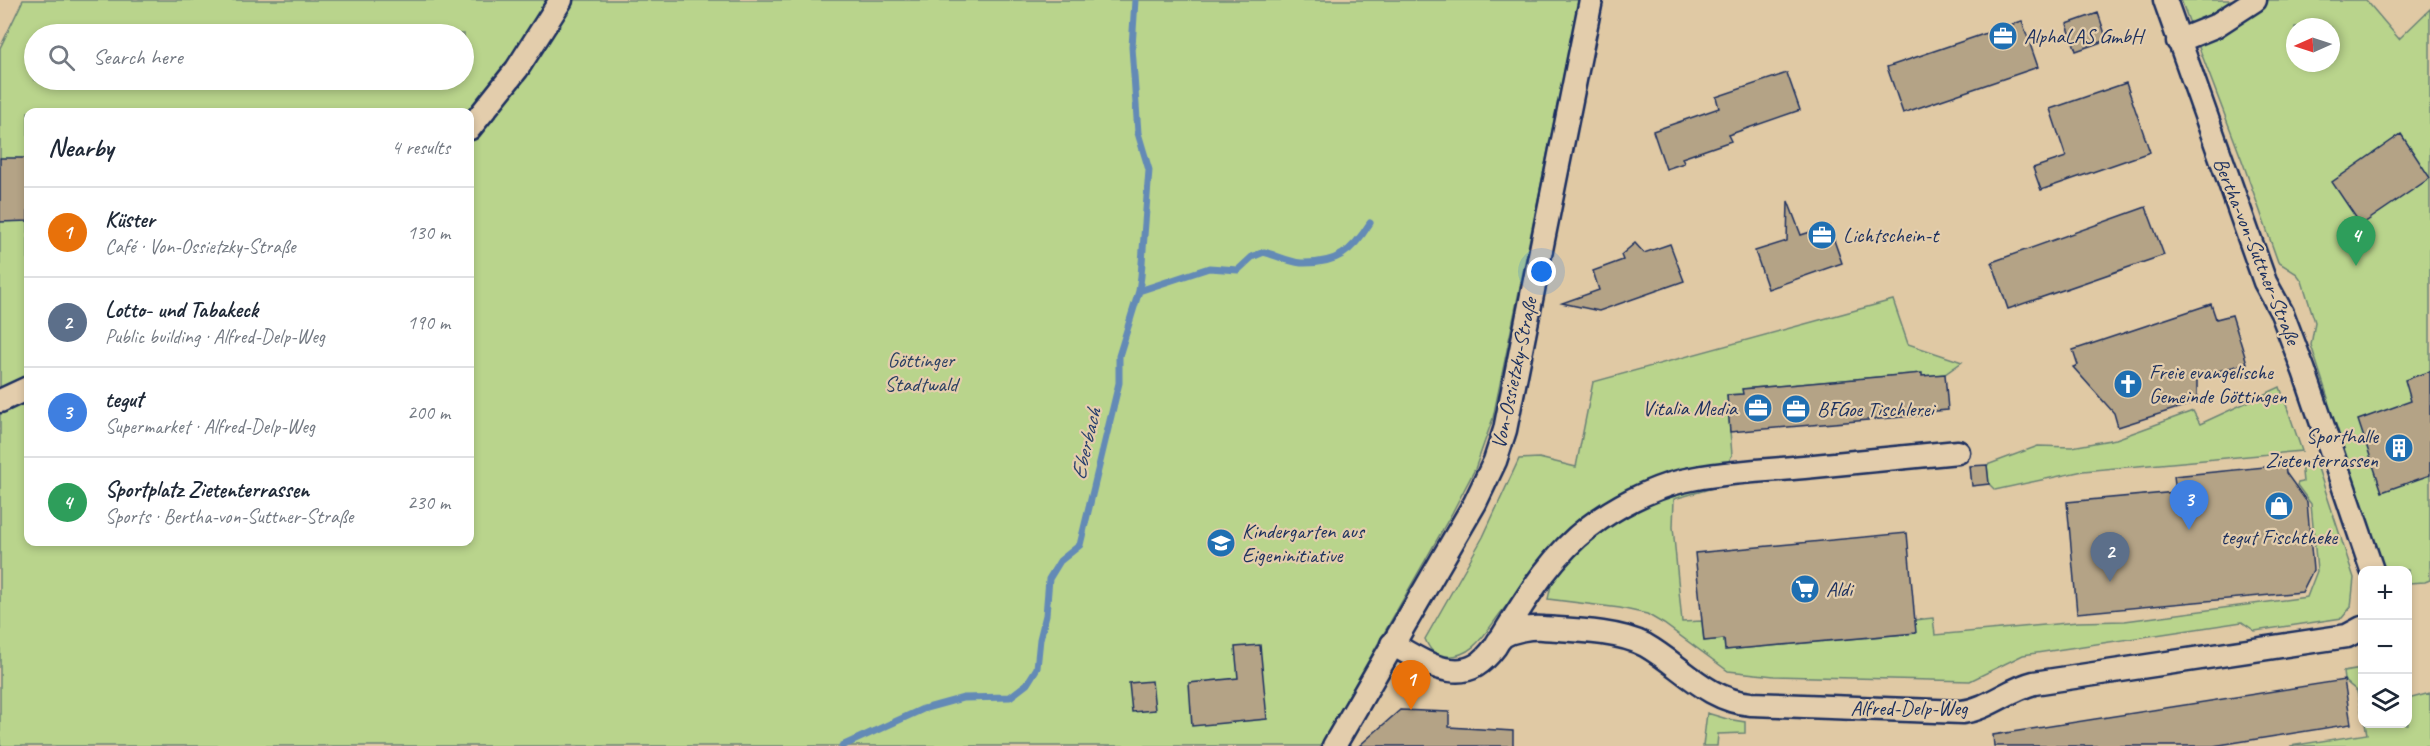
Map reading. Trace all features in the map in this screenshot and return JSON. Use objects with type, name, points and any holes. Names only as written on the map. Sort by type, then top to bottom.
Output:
[{"type":"street","points":[[474,123],[517,69],[561,0]]},
{"type":"street","name":"Von-Ossietzky-Straße","points":[[1334,746],[1475,503],[1495,461],[1505,430],[1592,0]]},
{"type":"street","name":"Bertha-von-Suttner-Straße","points":[[2165,0],[2265,282],[2282,313],[2304,371],[2371,566]]},
{"type":"street","points":[[2178,40],[2215,26],[2255,0]]},
{"type":"street","points":[[0,401],[24,390]]},
{"type":"street","points":[[1392,644],[1433,666],[1462,671],[1477,666],[1502,637],[1532,589],[1564,549],[1587,528],[1609,513],[1682,481],[1958,453]]},
{"type":"street","name":"Alfred-Delp-Weg","points":[[1502,637],[1534,627],[1628,638],[1655,652],[1707,691],[1723,699],[1743,704],[1962,712],[1977,709],[2014,690],[2034,683],[2347,636],[2358,630]]},
{"type":"green space","name":"Göttinger Stadtwald","points":[[23,0],[1579,0],[1493,418],[1475,469],[1452,513],[1320,746],[0,746],[0,48]]},
{"type":"green space","points":[[2181,0],[2366,0],[2399,39],[2430,9],[2430,580],[2412,583],[2412,566],[2382,566],[2327,407],[2328,398],[2311,345],[2315,322],[2302,281],[2297,274],[2278,262]]},
{"type":"green space","points":[[1893,300],[1908,344],[1962,362],[1945,374],[1922,376],[1921,373],[1743,389],[1743,394],[1727,395],[1732,455],[1716,487],[1674,499],[1673,527],[1682,622],[1702,621],[1704,641],[1724,639],[1725,650],[1915,633],[1914,620],[1933,618],[1935,635],[2078,622],[2125,621],[2307,597],[2317,571],[2311,504],[2297,485],[2303,482],[2301,462],[2316,462],[2354,578],[2351,607],[2342,618],[2255,631],[2242,622],[2023,655],[1970,681],[1774,676],[1728,671],[1647,614],[1620,608],[1548,599],[1552,581],[1513,599],[1475,645],[1466,651],[1444,656],[1434,653],[1430,648],[1425,639],[1483,537],[1519,459],[1539,458],[1576,467],[1593,382]]},
{"type":"green space","points":[[2280,387],[2302,451],[2083,471],[1995,490],[1989,484],[1987,465],[2038,446],[2072,447],[2116,439],[2193,411],[2200,424]]},
{"type":"green space","points":[[2358,670],[2358,696],[2357,691],[2344,680],[2343,672]]},
{"type":"green space","points":[[2430,693],[2430,746],[2290,746],[2367,734],[2366,728],[2412,728],[2412,698]]},
{"type":"green space","points":[[1707,713],[1745,722],[1745,733],[1718,734],[1717,746],[1703,746]]},
{"type":"building","points":[[2098,13],[2107,40],[2076,51],[2067,24]]},
{"type":"building","points":[[2022,21],[2038,67],[1903,113],[1887,67]]},
{"type":"building","points":[[1787,73],[1800,110],[1728,135],[1731,141],[1682,158],[1684,163],[1666,169],[1653,131],[1719,108],[1716,97]]},
{"type":"building","points":[[2126,83],[2150,152],[2041,190],[2033,168],[2066,157],[2050,109]]},
{"type":"building","points":[[2401,134],[2430,178],[2361,225],[2332,182]]},
{"type":"building","points":[[0,158],[24,158],[24,221],[0,222]]},
{"type":"building","points":[[1788,201],[1801,235],[1829,226],[1842,263],[1768,289],[1755,251],[1787,241]]},
{"type":"building","points":[[2146,207],[2164,255],[2008,309],[1992,262]]},
{"type":"building","points":[[1635,243],[1644,253],[1670,244],[1684,281],[1599,311],[1562,303],[1599,290],[1593,271],[1623,260],[1621,255]]},
{"type":"building","points":[[2211,304],[2216,319],[2232,315],[2247,363],[2197,377],[2197,402],[2118,427],[2114,413],[2073,367],[2078,365],[2073,350]]},
{"type":"building","name":"Sporthalle Zietenterrassen","points":[[2430,371],[2430,475],[2382,492],[2358,420],[2411,401],[2405,380]]},
{"type":"building","points":[[1922,373],[1922,376],[1945,374],[1948,410],[1925,412],[1925,415],[1730,432],[1727,395],[1743,394],[1742,389]]},
{"type":"building","points":[[1987,465],[1989,484],[1972,486],[1970,466]]},
{"type":"building","points":[[2285,465],[2286,473],[2307,502],[2313,570],[2302,592],[2077,613],[2067,502],[2176,492],[2174,476]]},
{"type":"building","name":"Aldi","points":[[1907,533],[1916,633],[1725,650],[1724,639],[1704,641],[1695,553]]},
{"type":"building","points":[[1260,645],[1267,719],[1192,726],[1189,683],[1238,678],[1235,647]]},
{"type":"building","points":[[2344,680],[2351,724],[2213,746],[1994,746],[1993,735]]},
{"type":"building","points":[[1152,681],[1155,710],[1132,712],[1129,683]]},
{"type":"building","points":[[1400,710],[1449,712],[1449,727],[1513,731],[1513,746],[1359,746]]},
{"type":"waterway","name":"Eberbach","points":[[842,746],[923,709],[963,698],[1010,697],[1027,684],[1037,668],[1040,639],[1046,615],[1049,579],[1060,561],[1080,545],[1119,383],[1119,356],[1139,291],[1149,170],[1138,133],[1132,47],[1135,0]]},
{"type":"waterway","points":[[1139,291],[1209,268],[1238,270],[1252,257],[1264,252],[1301,263],[1324,261],[1350,249],[1370,223]]},
{"type":"place","name":"AlphaLAS GmbH","points":[[2003,36]]},
{"type":"place","name":"Lichtschein-t","points":[[1822,235]]},
{"type":"place","name":"Sportplatz Zietenterrassen","points":[[2356,266]]},
{"type":"place","name":"Freie evangelische Gemeinde Göttingen","points":[[2128,384]]},
{"type":"place","name":"Vitalia Media","points":[[1758,408]]},
{"type":"place","name":"BFGoe Tischlerei","points":[[1796,409]]},
{"type":"place","name":"Sporthalle Zietenterrassen","points":[[2399,448]]},
{"type":"place","name":"tegut Fischtheke","points":[[2279,506]]},
{"type":"place","name":"tegut","points":[[2189,530]]},
{"type":"place","name":"Kindergarten aus Eigeninitiative","points":[[1221,543]]},
{"type":"place","name":"Lotto- und Tabakeck","points":[[2110,582]]},
{"type":"place","name":"Aldi","points":[[1805,589]]},
{"type":"place","name":"Küster","points":[[1411,710]]}]
